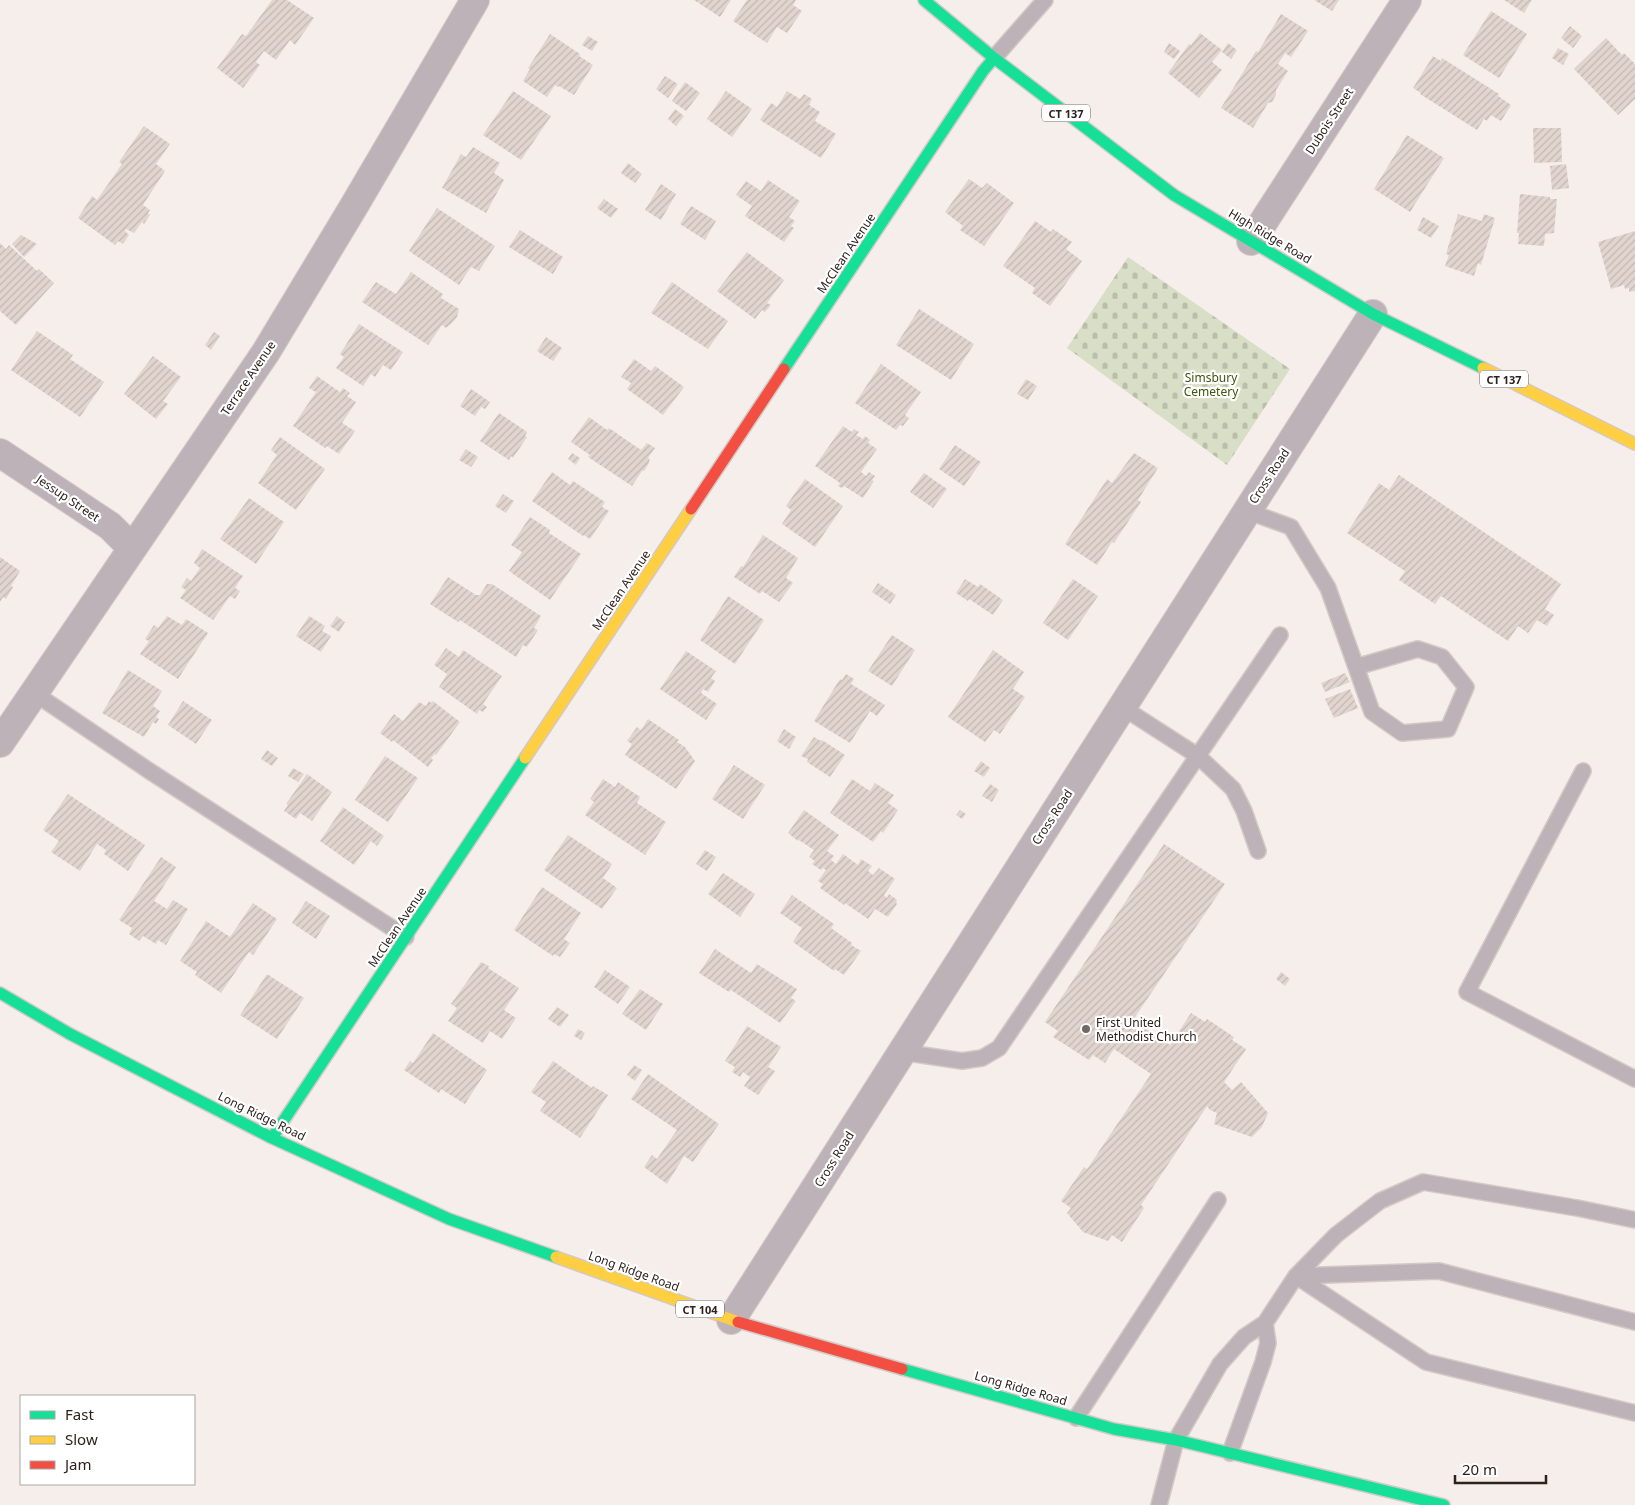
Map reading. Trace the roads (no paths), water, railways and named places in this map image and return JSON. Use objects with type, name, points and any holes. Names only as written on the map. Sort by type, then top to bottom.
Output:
[{"type":"main road","name":"High Ridge Road","points":[[924,0],[994,58],[1174,195],[1373,314],[1635,444]]},
{"type":"main road","name":"McClean Avenue","points":[[272,1138],[983,71],[994,58]]},
{"type":"main road","name":"Long Ridge Road","points":[[0,993],[70,1034],[272,1138],[449,1219],[731,1320],[1114,1428],[1176,1440],[1444,1505]]},
{"type":"street","name":"Terrace Avenue","points":[[0,743],[266,352],[475,0]]},
{"type":"street","name":"Dubois Street","points":[[1251,241],[1406,0]]},
{"type":"street","name":"Cross Road","points":[[731,1320],[1373,314]]},
{"type":"street","name":"Jessup Street","points":[[0,453],[110,526],[132,548]]},
{"type":"lane","points":[[994,58],[1045,0]]},
{"type":"lane","points":[[1247,511],[1291,527],[1328,588],[1356,667],[1372,712],[1402,733],[1448,729],[1466,687],[1442,657],[1418,649],[1356,667]]},
{"type":"lane","points":[[902,1052],[962,1061],[982,1058],[999,1048],[1280,635]]},
{"type":"lane","points":[[34,693],[159,778],[406,937]]},
{"type":"lane","points":[[1122,707],[1198,756],[1233,789],[1244,811],[1258,851]]},
{"type":"lane","points":[[1583,771],[1466,992],[1635,1079]]},
{"type":"lane","points":[[1160,1505],[1176,1440],[1220,1364],[1244,1336],[1265,1323],[1296,1276],[1336,1235],[1380,1201],[1423,1182],[1577,1208],[1635,1220]]},
{"type":"lane","points":[[1076,1418],[1218,1200]]},
{"type":"lane","points":[[1296,1276],[1440,1271],[1635,1322]]},
{"type":"lane","points":[[1296,1276],[1426,1362],[1635,1413]]},
{"type":"lane","points":[[1230,1453],[1268,1344],[1265,1323]]},
{"type":"place","name":"First United Methodist Church","points":[[1086,1029]]},
{"type":"park label","name":"Simsbury Cemetery","points":[[1211,384]]}]
